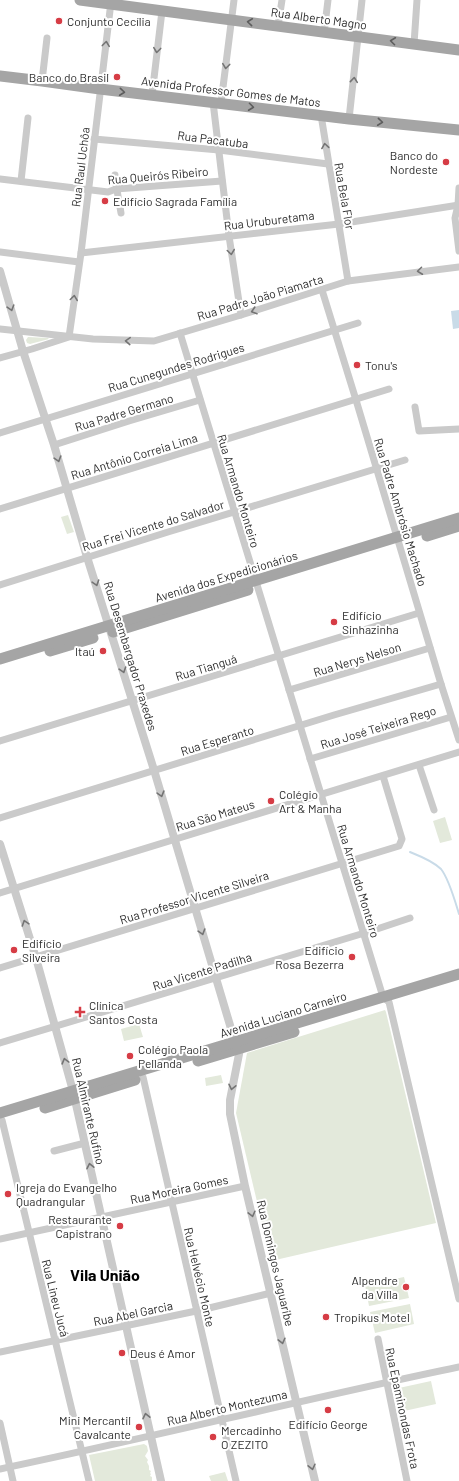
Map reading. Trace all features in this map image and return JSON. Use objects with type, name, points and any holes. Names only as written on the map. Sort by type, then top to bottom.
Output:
[{"type":"main road","name":"Rua Alberto Magno","points":[[80,0],[111,2],[162,11],[459,50]]},
{"type":"main road","name":"Avenida Professor Gomes de Matos","points":[[0,76],[349,119],[459,130]]},
{"type":"main road","name":"Avenida dos Expedicionários","points":[[399,541],[459,518]]},
{"type":"main road","name":"Avenida dos Expedicionários","points":[[0,666],[110,629],[256,584],[399,541],[459,526]]},
{"type":"main road","name":"Avenida dos Expedicionários","points":[[0,659],[110,629]]},
{"type":"main road","name":"Avenida Luciano Carneiro","points":[[1,1118],[386,1000],[459,974]]},
{"type":"main road","name":"Avenida Luciano Carneiro","points":[[386,1000],[459,982]]},
{"type":"main road","name":"Avenida Luciano Carneiro","points":[[74,1095],[143,1077],[181,1062]]},
{"type":"street","points":[[234,0],[217,103],[222,180],[241,315]]},
{"type":"street","points":[[278,26],[282,0]]},
{"type":"street","points":[[324,32],[328,0]]},
{"type":"street","points":[[349,119],[362,0]]},
{"type":"street","points":[[414,44],[417,0]]},
{"type":"street","name":"Rua Raul Uchôa","points":[[68,337],[81,253],[87,190],[111,2]]},
{"type":"street","points":[[152,95],[162,11]]},
{"type":"street","points":[[42,80],[47,38]]},
{"type":"street","name":"Rua Bela Flor","points":[[321,115],[348,281]]},
{"type":"street","points":[[21,181],[28,118]]},
{"type":"street","name":"Rua Pacatuba","points":[[94,139],[219,150],[328,164]]},
{"type":"street","points":[[115,175],[116,190],[119,195],[121,213]]},
{"type":"street","name":"Rua Queirós Ribeiro","points":[[0,179],[108,192],[222,180]]},
{"type":"street","points":[[459,188],[458,205],[455,218],[459,251]]},
{"type":"street","name":"Rua Uruburetama","points":[[81,253],[339,224],[458,205]]},
{"type":"street","points":[[0,252],[79,262]]},
{"type":"street","name":"Rua Padre João Piamarta","points":[[0,329],[93,340],[154,341],[348,281],[459,267]]},
{"type":"street","name":"Rua Desembargador Praxedes","points":[[0,271],[23,351],[54,445],[87,557],[133,701],[238,1045]]},
{"type":"street","name":"Rua Padre Ambrósio Machado","points":[[322,290],[399,541],[419,613],[459,740]]},
{"type":"street","name":"Rua Cunegundes Rodrigues","points":[[0,433],[358,323]]},
{"type":"street","name":"Rua Armando Monteiro","points":[[180,333],[363,933],[386,1000],[459,1299]]},
{"type":"street","name":"Rua Padre João Piamarta","points":[[0,358],[68,337]]},
{"type":"street","name":"Rua Antônio Correia Lima","points":[[0,509],[389,389]]},
{"type":"street","name":"Rua Padre Germano","points":[[54,445],[129,420],[200,400]]},
{"type":"street","points":[[415,407],[419,431],[459,429]]},
{"type":"street","name":"Rua Frei Vicente do Salvador","points":[[0,585],[405,460]]},
{"type":"street","name":"Rua Tianguá","points":[[0,741],[419,613]]},
{"type":"street","name":"Rua Nerys Nelson","points":[[289,690],[430,648]]},
{"type":"street","name":"Rua Esperanto","points":[[0,818],[334,715],[441,684]]},
{"type":"street","name":"Rua José Teixeira Rego","points":[[310,759],[451,717]]},
{"type":"street","name":"Rua São Mateus","points":[[0,892],[459,752]]},
{"type":"street","points":[[419,765],[434,810]]},
{"type":"street","name":"Rua Professor Vicente Silveira","points":[[0,968],[399,846],[402,839],[383,776]]},
{"type":"street","name":"Rua Almirante Rufino","points":[[0,844],[36,958],[74,1095],[161,1481]]},
{"type":"street","name":"Rua Vicente Padilha","points":[[0,1043],[410,918]]},
{"type":"street","name":"Rua Domingos Jaguaribe","points":[[238,1045],[229,1107],[245,1186],[315,1481]]},
{"type":"street","name":"Rua Helvécio Monte","points":[[143,1077],[236,1481]]},
{"type":"street","name":"Rua Lineu Jucá","points":[[1,1118],[89,1481]]},
{"type":"street","points":[[54,1151],[85,1144]]},
{"type":"street","name":"Rua Moreira Gomes","points":[[0,1239],[245,1186]]},
{"type":"street","name":"Rua Abel Garcia","points":[[0,1352],[197,1311],[271,1293]]},
{"type":"street","name":"Rua Epaminondas Frota","points":[[378,1339],[407,1481]]},
{"type":"street","name":"Rua Alberto Montezuma","points":[[0,1469],[151,1437],[222,1419],[459,1367]]},
{"type":"street","points":[[0,1423],[13,1481]]},
{"type":"shaded area","points":[[28,337],[49,339],[30,344],[27,343],[26,340]]},
{"type":"shaded area","points":[[68,515],[74,532],[67,534],[61,517]]},
{"type":"shaded area","points":[[445,817],[452,840],[440,843],[433,821]]},
{"type":"shaded area","points":[[385,1010],[436,1223],[271,1261],[236,1113],[247,1053]]},
{"type":"shaded area","points":[[139,1024],[143,1037],[124,1041],[121,1029]]},
{"type":"shaded area","points":[[221,1075],[223,1083],[206,1086],[205,1078]]},
{"type":"shaded area","points":[[404,1277],[409,1298],[369,1306],[365,1285]]},
{"type":"shaded area","points":[[410,1304],[414,1324],[375,1333],[370,1312]]},
{"type":"shaded area","points":[[431,1381],[436,1404],[404,1411],[399,1388]]},
{"type":"shaded area","points":[[144,1444],[147,1446],[148,1451],[145,1456],[148,1460],[147,1462],[149,1470],[151,1471],[150,1476],[152,1477],[152,1481],[95,1481],[89,1455]]},
{"type":"shaded area","points":[[225,1472],[228,1481],[211,1481],[209,1476]]},
{"type":"water","points":[[459,310],[459,328],[453,329],[451,311]]},
{"type":"waterway","points":[[410,852],[430,861],[441,869],[449,884],[459,914]]},
{"type":"place","name":"Conjunto Cecília","points":[[59,21]]},
{"type":"place","name":"Banco do Brasil","points":[[117,77]]},
{"type":"place","name":"Banco do Nordeste","points":[[446,162]]},
{"type":"place","name":"Edifício Sagrada Família","points":[[105,201]]},
{"type":"place","name":"Tonu's","points":[[357,365]]},
{"type":"place","name":"Edifício Sinhazinha","points":[[334,622]]},
{"type":"place","name":"Itaú","points":[[103,651]]},
{"type":"place","name":"Colégio Art & Manha","points":[[271,801]]},
{"type":"place","name":"Edifício Silveira","points":[[14,950]]},
{"type":"place","name":"Edifício Rosa Bezerra","points":[[352,957]]},
{"type":"place","name":"Clínica Santos Costa","points":[[80,1012]]},
{"type":"place","name":"Colégio Paola Pellanda","points":[[130,1056]]},
{"type":"place","name":"Igreja do Evangelho Quadrangular","points":[[8,1194]]},
{"type":"place","name":"Restaurante Capistrano","points":[[120,1226]]},
{"type":"place","name":"Alpendre da Villa","points":[[406,1287]]},
{"type":"place","name":"Tropikus Motel","points":[[326,1317]]},
{"type":"place","name":"Deus é Amor","points":[[122,1353]]},
{"type":"place","name":"Edifício George","points":[[328,1410]]},
{"type":"place","name":"Mini Mercantil Cavalcante","points":[[139,1427]]},
{"type":"place","name":"Mercadinho O ZEZITO","points":[[213,1437]]},
{"type":"district","name":"Vila União","points":[[105,1274]]}]
